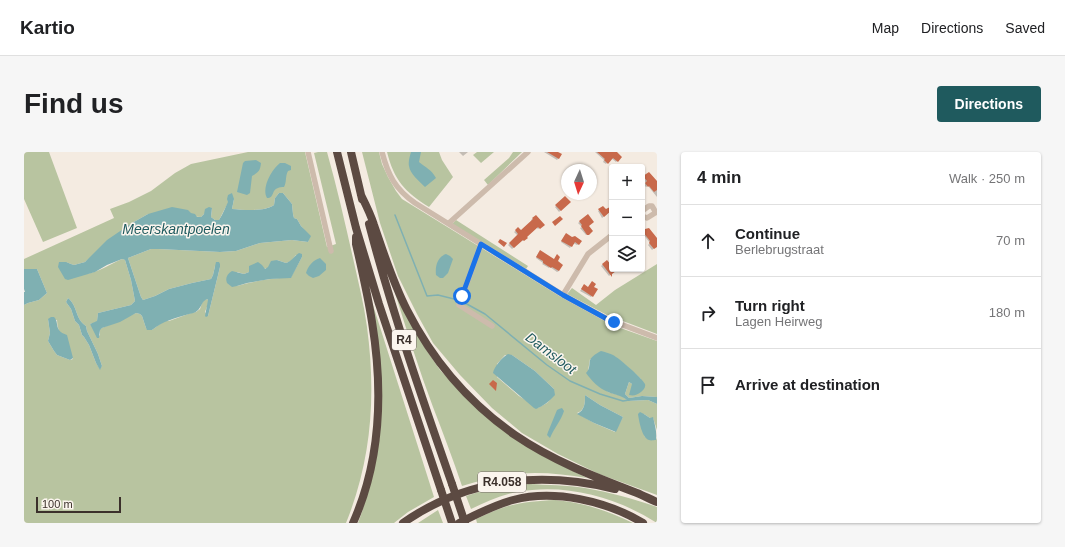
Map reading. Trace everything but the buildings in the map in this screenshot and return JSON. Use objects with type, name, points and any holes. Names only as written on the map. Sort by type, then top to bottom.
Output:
[{"type":"highway","name":"R4","points":[[338,152],[356,228],[452,523]]},
{"type":"highway","name":"R4","points":[[351,152],[376,253],[419,388],[465,523]]},
{"type":"highway","points":[[361,195],[374,224],[387,266],[406,310],[423,340],[442,366],[462,389],[484,411],[515,435],[548,455],[583,472],[655,501]]},
{"type":"highway","points":[[354,523],[362,501],[372,464],[378,419],[378,384],[375,342],[369,301],[356,244],[356,228]]},
{"type":"highway","name":"R4.058","points":[[403,523],[432,505],[450,497],[491,484],[511,481],[535,479],[576,482],[609,488],[655,501]]},
{"type":"highway","points":[[459,523],[496,505],[514,500],[556,496],[593,502],[615,509],[643,523]]},
{"type":"street","points":[[308,152],[331,251]]},
{"type":"street","points":[[382,152],[390,175],[397,188],[415,203],[563,295],[607,319],[657,338]]},
{"type":"street","points":[[449,224],[528,152]]},
{"type":"street","points":[[645,209],[652,206],[655,211],[655,213],[647,218],[645,217]]},
{"type":"street","points":[[563,295],[588,254],[611,236]]},
{"type":"street","points":[[481,244],[459,305],[492,326]]},
{"type":"green space","points":[[24,152],[49,152],[77,228],[43,242],[24,199]]},
{"type":"green space","points":[[248,152],[305,152],[327,247],[336,244],[314,153],[327,152],[363,301],[370,352],[370,426],[362,475],[346,523],[24,523],[24,305],[39,300],[47,293],[37,269],[24,269],[24,259],[114,218],[110,209],[129,202],[151,191],[175,173],[191,164]],"holes":[[[279,193],[283,193],[292,204],[294,218],[297,219],[310,237],[308,242],[292,240],[260,243],[236,251],[220,252],[151,249],[128,258],[143,300],[169,289],[211,279],[215,266],[220,267],[208,316],[205,312],[208,304],[207,299],[204,300],[200,309],[196,312],[169,321],[164,321],[152,330],[148,330],[146,328],[142,316],[136,313],[100,329],[100,336],[90,324],[97,322],[98,313],[131,305],[135,301],[125,260],[122,259],[100,270],[86,274],[66,262],[74,265],[85,262],[132,223],[148,214],[201,217],[212,208],[211,217],[215,220],[219,220],[227,206],[234,199],[232,209],[253,210],[264,209],[274,205],[275,198]],[[296,255],[302,257],[291,277],[264,280],[237,286],[237,272],[244,274],[268,268],[277,260],[286,263],[291,261]],[[68,298],[71,301],[80,320],[86,326],[102,366],[100,369],[89,345],[82,335],[79,325],[75,321],[71,309],[66,302]],[[48,319],[57,320],[60,335],[73,359],[70,360],[57,355],[48,341],[50,333]]]},
{"type":"green space","points":[[362,152],[379,152],[382,164],[388,177],[402,199],[561,297],[612,325],[657,341],[657,397],[642,396],[629,398],[625,394],[629,382],[632,384],[641,379],[622,362],[590,359],[588,371],[608,392],[622,396],[628,401],[648,400],[657,404],[657,430],[653,418],[650,418],[644,414],[639,418],[645,437],[656,440],[657,438],[657,495],[599,474],[558,454],[522,433],[492,408],[460,375],[433,343],[398,276],[380,223]],"holes":[[[505,355],[512,355],[535,371],[554,389],[554,395],[547,403],[538,408],[519,396],[497,377],[497,364]],[[585,395],[623,417],[615,432],[594,423],[577,413],[583,408],[585,403]]]},
{"type":"green space","points":[[387,152],[439,152],[442,160],[453,177],[429,207],[413,196],[397,178]]},
{"type":"green space","points":[[477,152],[494,152],[481,163],[473,155]]},
{"type":"green space","points":[[513,152],[522,152],[488,185],[484,180],[509,158]]},
{"type":"green space","points":[[456,220],[528,266],[526,269],[452,224]]},
{"type":"green space","points":[[657,264],[657,334],[607,315],[567,294],[572,288],[596,305],[615,290]]},
{"type":"green space","points":[[395,293],[425,348],[440,370],[471,403],[486,416],[545,457],[587,478],[568,475],[526,473],[498,477],[462,486],[423,379]]},
{"type":"green space","points":[[373,305],[434,497],[408,512],[394,523],[358,523],[371,478],[380,436]]},
{"type":"green space","points":[[529,484],[585,488],[639,501],[657,507],[657,523],[608,499],[572,491],[554,489],[511,493],[471,509],[466,496],[485,490]]},
{"type":"green space","points":[[555,500],[595,508],[614,514],[633,523],[477,523],[476,519],[511,505]]},
{"type":"green space","points":[[438,510],[443,523],[418,523]]},
{"type":"water","points":[[411,152],[421,152],[419,162],[436,178],[425,187],[411,172],[409,162]]},
{"type":"water","points":[[256,160],[261,163],[261,166],[252,176],[250,193],[247,195],[237,192],[243,163],[245,161]]},
{"type":"water","points":[[280,163],[285,163],[291,166],[291,170],[287,173],[284,187],[279,187],[274,190],[271,197],[267,198],[265,189],[266,184]]},
{"type":"water","name":"Meerskantpoelen","points":[[232,193],[234,199],[232,209],[259,210],[274,205],[275,198],[279,193],[283,193],[292,204],[294,218],[297,219],[301,226],[311,236],[308,242],[292,240],[260,243],[236,251],[220,252],[151,249],[128,258],[143,300],[169,289],[211,279],[216,262],[219,262],[220,267],[208,316],[205,316],[207,299],[195,312],[169,320],[152,330],[147,330],[142,316],[136,313],[120,322],[102,328],[100,330],[99,338],[97,338],[90,324],[97,321],[98,313],[131,305],[135,301],[125,260],[122,259],[95,272],[68,280],[65,279],[58,267],[59,262],[66,262],[74,265],[85,262],[107,240],[132,223],[148,214],[172,207],[188,210],[197,217],[201,217],[204,214],[205,209],[209,207],[212,208],[211,217],[215,220],[219,220],[228,202],[228,195]]},
{"type":"water","name":"Meerskantpoelen","points":[[299,253],[302,254],[302,257],[291,278],[270,279],[232,287],[227,283],[227,276],[232,271],[244,274],[249,272],[249,266],[258,262],[265,269],[271,261],[277,260],[286,263]]},
{"type":"water","points":[[446,254],[453,259],[448,273],[443,278],[440,278],[436,275],[436,266],[440,257]]},
{"type":"water","points":[[320,258],[326,264],[326,270],[319,276],[313,278],[306,273],[307,270],[313,262]]},
{"type":"water","points":[[24,269],[37,269],[47,293],[39,300],[24,305],[25,292]]},
{"type":"water","points":[[68,298],[80,320],[86,326],[102,366],[100,370],[89,345],[82,335],[79,325],[75,321],[71,309],[66,302]]},
{"type":"water","points":[[54,317],[60,331],[67,335],[73,358],[70,360],[57,355],[48,341],[50,333],[48,319]]},
{"type":"water","points":[[601,351],[616,357],[636,373],[645,384],[645,388],[641,392],[635,395],[629,395],[632,384],[629,382],[625,394],[629,398],[642,396],[657,397],[657,404],[648,400],[628,401],[621,396],[604,390],[596,384],[586,373],[589,368],[590,360]]},
{"type":"water","points":[[508,354],[512,355],[535,371],[554,389],[555,395],[536,409],[493,373],[499,362]]},
{"type":"water","points":[[585,395],[623,417],[616,432],[577,414],[583,408],[585,403]]},
{"type":"water","points":[[562,408],[564,411],[563,415],[550,438],[547,435],[548,432],[557,410]]},
{"type":"water","points":[[640,412],[650,418],[653,417],[656,440],[647,439],[644,436],[639,421],[638,414]]},
{"type":"waterway","name":"Damsloot","points":[[395,215],[427,296],[438,295],[458,300]]},
{"type":"waterway","name":"Damsloot","points":[[465,303],[485,314],[547,365],[570,381],[600,394],[623,401],[629,400]]},
{"type":"route","points":[[462,296],[481,244],[563,295],[614,322]]}]
